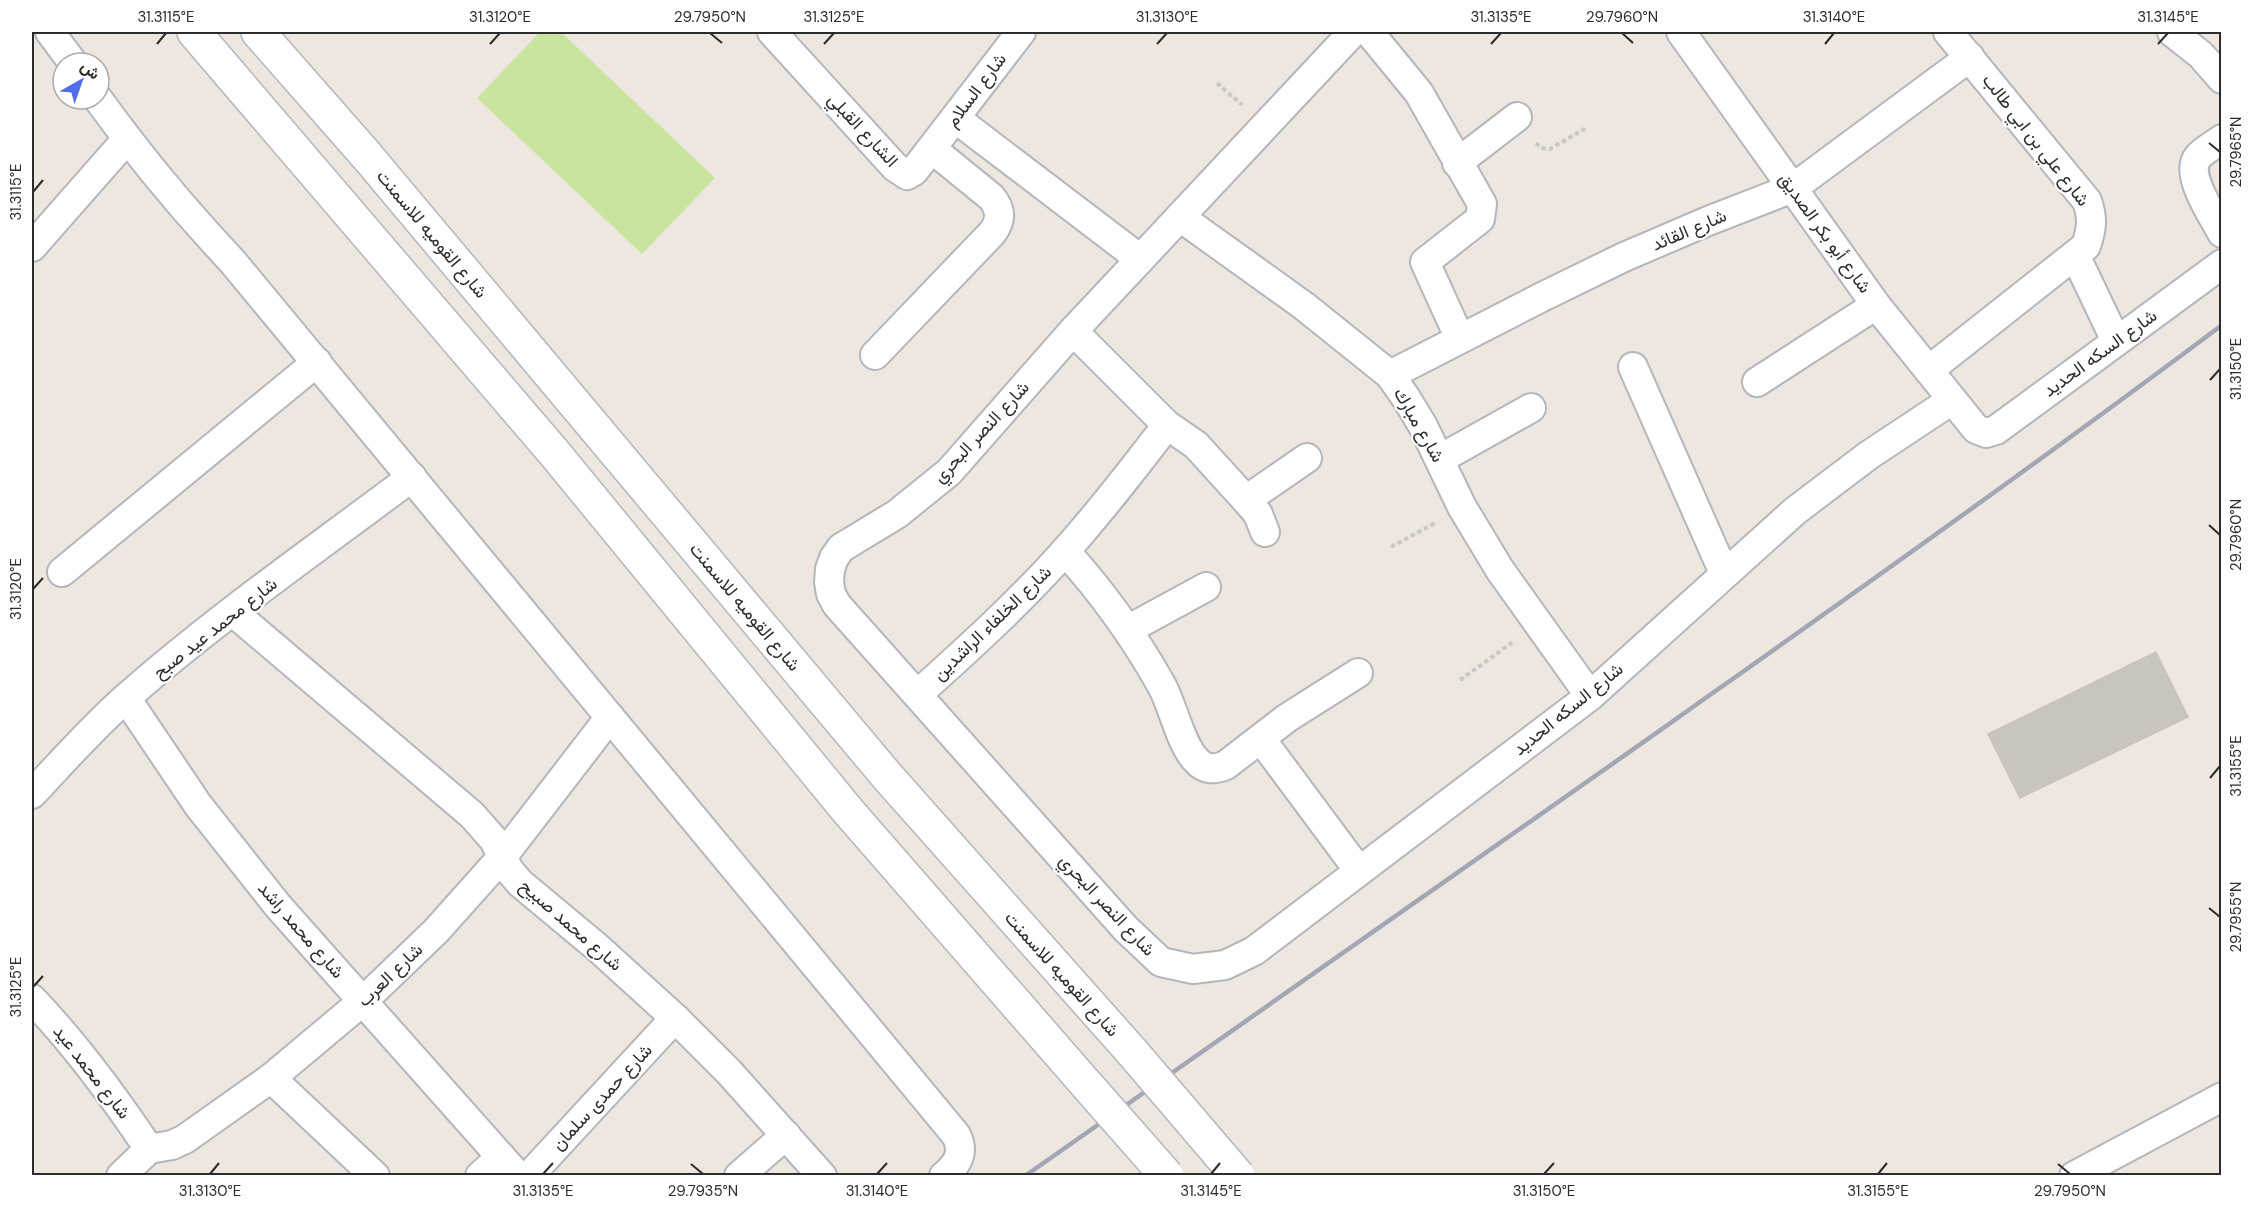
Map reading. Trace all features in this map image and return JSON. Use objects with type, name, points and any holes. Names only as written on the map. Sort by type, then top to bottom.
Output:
[{"type":"main road","points":[[194,32],[556,455],[848,812],[1167,1176]]},
{"type":"main road","name":"شارع القوميه للاسمنت","points":[[258,32],[367,156],[886,776],[1133,1053],[1238,1176]]},
{"type":"street","points":[[50,32],[64,51]]},
{"type":"street","name":"الشارع القبلي","points":[[774,32],[895,166],[907,175],[911,174],[932,149]]},
{"type":"street","name":"شارع السلام","points":[[932,149],[1021,32]]},
{"type":"street","name":"شارع النصر البحري","points":[[1161,962],[1126,929],[837,604],[831,594],[830,569],[841,548],[897,514],[948,472],[1073,331],[1353,32]]},
{"type":"street","points":[[1369,32],[1419,93],[1482,204],[1480,219],[1425,260],[1425,265],[1460,339]]},
{"type":"street","name":"شارع أبو بكر الصديق","points":[[1680,32],[1876,305],[1976,429]]},
{"type":"street","name":"شارع علي بن ابي طالب","points":[[1929,370],[2086,246],[2092,215],[2087,201],[1948,32]]},
{"type":"street","points":[[2172,32],[2201,55],[2222,79]]},
{"type":"street","name":"شارع القائد","points":[[1390,375],[1624,257],[1793,188],[1970,57]]},
{"type":"street","points":[[107,111],[193,220],[232,261],[956,1135],[961,1150],[959,1158],[956,1165],[944,1176]]},
{"type":"street","points":[[1457,163],[1516,117]]},
{"type":"street","points":[[955,118],[1140,259]]},
{"type":"street","points":[[32,247],[127,139]]},
{"type":"street","points":[[2222,139],[2197,158],[2194,167],[2196,184],[2222,233]]},
{"type":"street","points":[[875,355],[993,233],[1000,219],[996,203],[991,197],[932,149]]},
{"type":"street","name":"شارع مبارك","points":[[1180,217],[1304,306],[1390,375],[1406,398],[1440,459],[1462,507],[1500,570],[1590,696]]},
{"type":"street","points":[[2075,255],[2116,341]]},
{"type":"street","name":"شارع السكه الحديد","points":[[1976,429],[1986,433],[1996,430],[2222,264]]},
{"type":"street","points":[[1757,382],[1876,305]]},
{"type":"street","points":[[1073,331],[1167,425],[1196,445],[1258,514],[1265,532]]},
{"type":"street","points":[[62,572],[316,362]]},
{"type":"street","points":[[1633,367],[1724,573]]},
{"type":"street","name":"شارع السكه الحديد","points":[[1161,962],[1193,969],[1225,965],[1254,951],[1590,696],[1794,511],[1869,455],[1952,400]]},
{"type":"street","points":[[1440,459],[1531,408]]},
{"type":"street","name":"شارع الخلفاء الراشدين","points":[[918,694],[1010,609],[1065,551],[1118,490],[1167,425]]},
{"type":"street","points":[[1246,500],[1307,458]]},
{"type":"street","name":"شارع محمد عيد صبح","points":[[32,794],[80,742],[126,698],[178,654],[412,477]]},
{"type":"street","name":"شارع الخلفاء الراشدين","points":[[1065,551],[1099,588],[1129,629],[1163,689],[1190,752],[1199,764],[1205,767],[1220,768],[1287,718],[1358,674]]},
{"type":"street","points":[[1129,629],[1206,587]]},
{"type":"street","name":"شارع محمد صبيح","points":[[233,612],[484,826],[509,870],[520,883],[598,948],[675,1018],[729,1072],[822,1176]]},
{"type":"street","name":"شارع محمد راشد","points":[[126,698],[198,805],[278,906],[509,1166]]},
{"type":"street","name":"شارع العرب","points":[[121,1176],[149,1149],[185,1139],[271,1078],[363,1001],[436,931],[503,856],[610,717]]},
{"type":"street","points":[[1261,739],[1359,871]]},
{"type":"street","name":"شارع محمد عيد","points":[[32,999],[61,1030],[108,1089],[149,1149]]},
{"type":"street","name":"شارع حمدى سلمان","points":[[529,1176],[675,1018]]},
{"type":"street","points":[[271,1078],[375,1176]]},
{"type":"street","points":[[2074,1176],[2222,1097]]},
{"type":"street","points":[[739,1176],[786,1135]]},
{"type":"street","points":[[480,1176],[509,1166]]},
{"type":"path","points":[[1391,547],[1462,507]]},
{"type":"path","points":[[1460,680],[1538,623]]},
{"type":"green space","points":[[540,32],[561,32],[715,178],[642,254],[477,98]]},
{"type":"building","points":[[2156,652],[2188,717],[2020,798],[1988,734]]},
{"type":"railway","points":[[1025,1176],[1837,605],[2222,325]]}]
